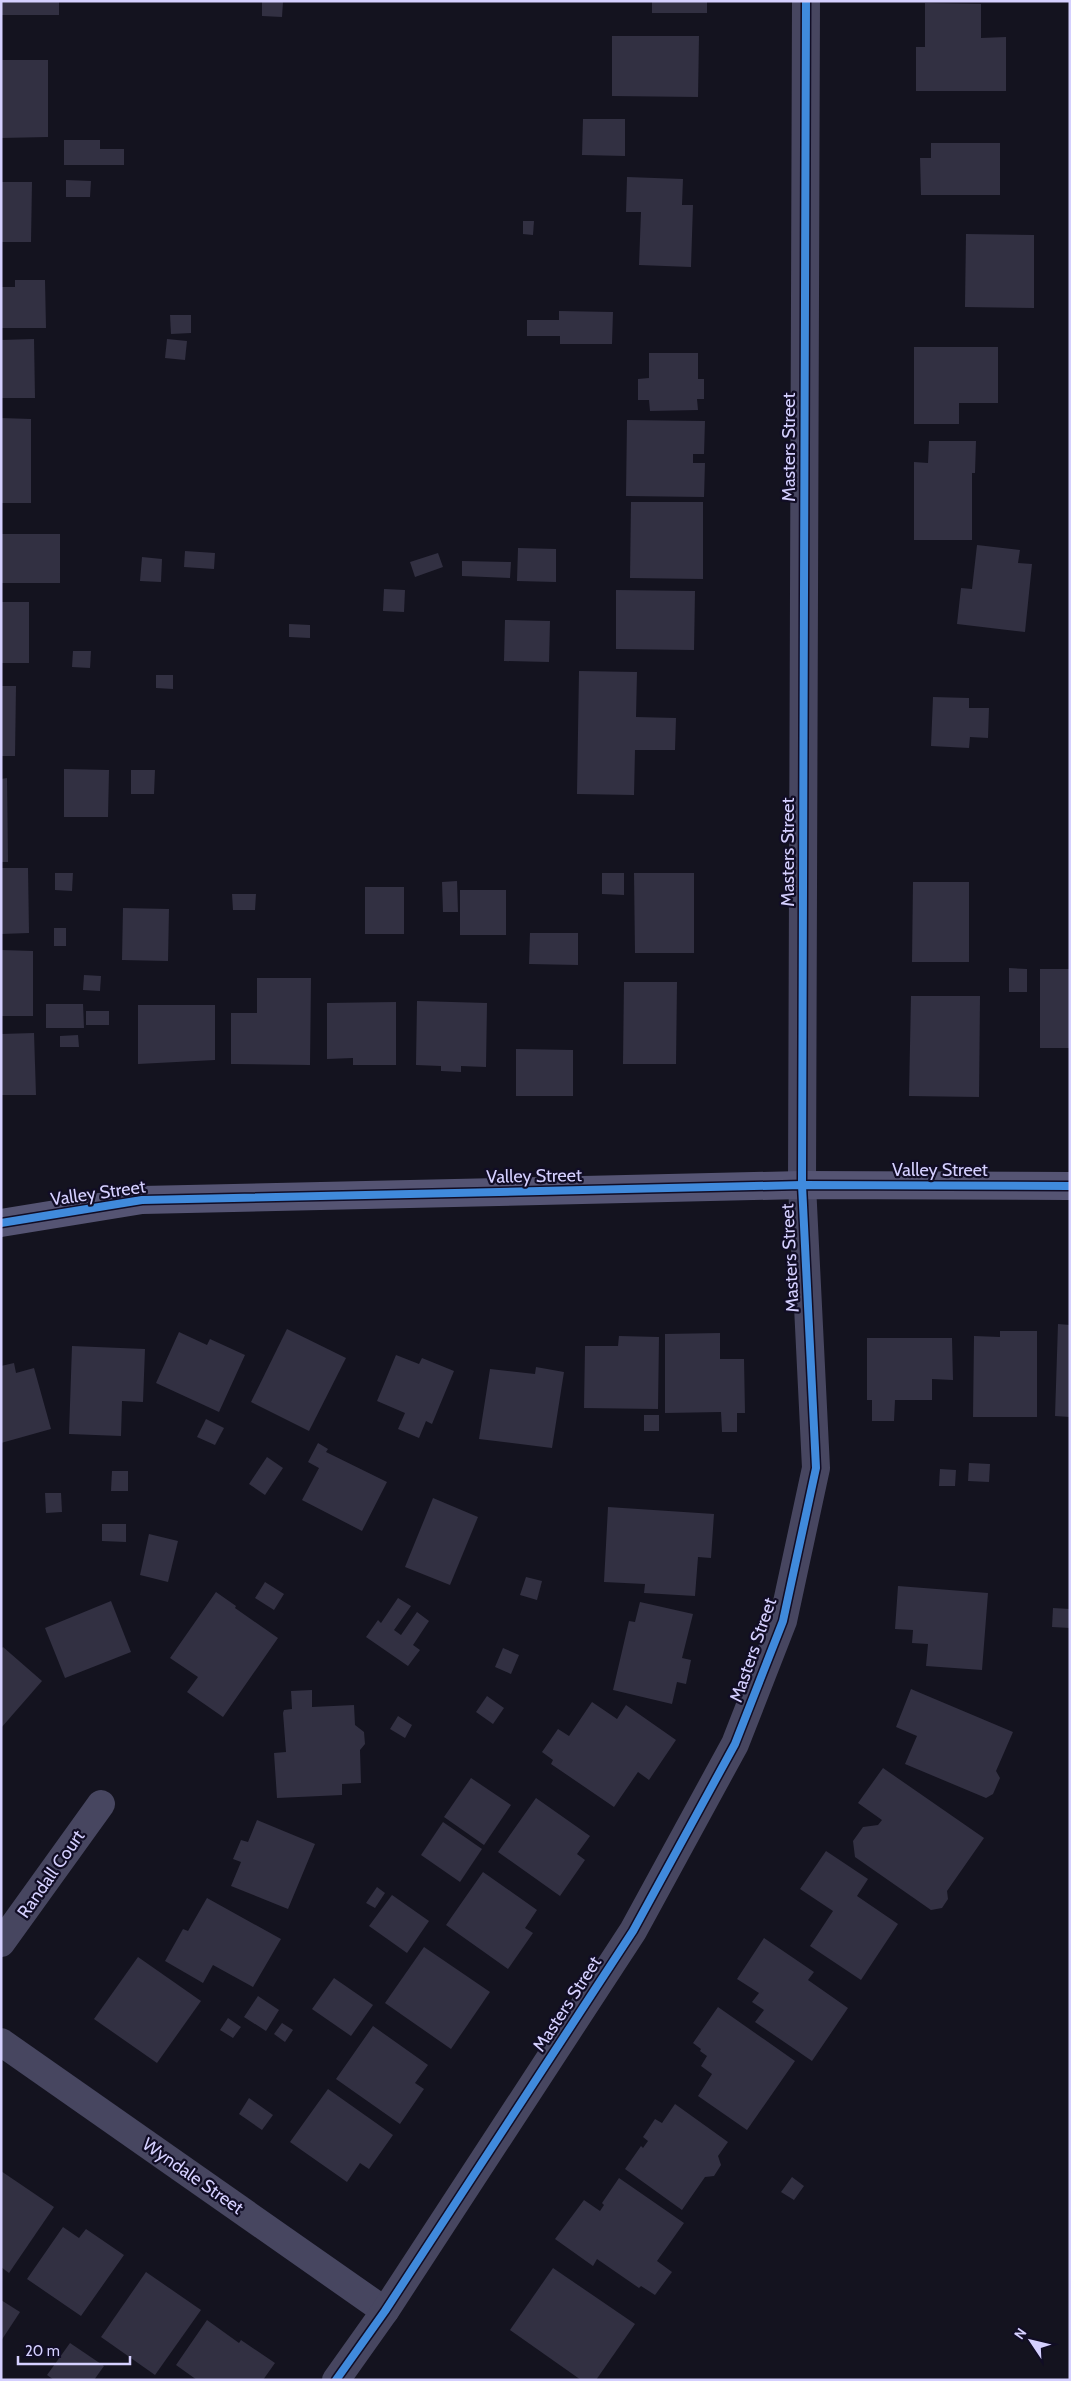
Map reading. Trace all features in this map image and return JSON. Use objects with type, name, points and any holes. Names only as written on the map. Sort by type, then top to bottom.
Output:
[{"type":"main road","name":"Valley Street","points":[[1,1223],[142,1200],[802,1184],[1070,1186]]},
{"type":"street","name":"Masters Street","points":[[336,2380],[385,2311],[633,1931],[736,1744],[783,1621],[816,1468],[802,1184],[806,1]]},
{"type":"street","name":"Randall Court","points":[[1,1944],[101,1804]]},
{"type":"street","name":"Wyndale Street","points":[[1,2042],[385,2311]]},
{"type":"building","points":[[1,1],[59,1],[59,15],[1,15]]},
{"type":"building","points":[[262,1],[283,2],[282,17],[262,16]]},
{"type":"building","points":[[652,1],[707,1],[707,13],[652,13]]},
{"type":"building","points":[[925,3],[981,4],[981,38],[1006,37],[1006,91],[916,91],[916,47],[925,47]]},
{"type":"building","points":[[612,36],[699,36],[698,97],[612,96]]},
{"type":"building","points":[[1,60],[48,60],[48,137],[1,138]]},
{"type":"building","points":[[583,119],[625,119],[625,156],[582,155]]},
{"type":"building","points":[[64,140],[100,140],[100,149],[124,149],[124,165],[64,165]]},
{"type":"building","points":[[931,143],[1000,143],[1000,195],[921,195],[920,158],[931,158]]},
{"type":"building","points":[[627,177],[683,179],[682,205],[693,205],[691,267],[639,265],[641,212],[626,212]]},
{"type":"building","points":[[66,180],[91,181],[90,197],[66,197]]},
{"type":"building","points":[[1,182],[32,182],[31,242],[1,242]]},
{"type":"building","points":[[523,221],[534,221],[533,235],[523,234]]},
{"type":"building","points":[[966,234],[1034,235],[1034,308],[965,307]]},
{"type":"building","points":[[15,280],[45,280],[46,328],[1,328],[1,287],[15,287]]},
{"type":"building","points":[[559,311],[613,312],[612,344],[560,344],[560,336],[527,336],[527,320],[559,320]]},
{"type":"building","points":[[170,315],[191,315],[191,333],[171,334]]},
{"type":"building","points":[[34,339],[35,398],[1,398],[1,340]]},
{"type":"building","points":[[167,339],[187,341],[185,360],[165,358]]},
{"type":"building","points":[[914,347],[998,347],[998,403],[959,403],[959,424],[914,424]]},
{"type":"building","points":[[649,353],[698,353],[698,379],[704,379],[704,399],[697,399],[698,410],[650,411],[649,400],[638,400],[638,379],[649,378]]},
{"type":"building","points":[[1,418],[31,419],[31,503],[1,503]]},
{"type":"building","points":[[627,420],[705,421],[704,454],[693,454],[693,463],[705,463],[704,497],[626,496]]},
{"type":"building","points":[[929,441],[976,441],[975,473],[972,473],[972,540],[914,540],[914,462],[928,463]]},
{"type":"building","points":[[631,502],[703,502],[703,579],[630,578]]},
{"type":"building","points":[[1,534],[60,534],[60,583],[1,583]]},
{"type":"building","points":[[977,545],[1020,550],[1018,563],[1032,564],[1025,632],[957,624],[961,588],[972,589]]},
{"type":"building","points":[[518,548],[556,549],[556,582],[517,581]]},
{"type":"building","points":[[185,551],[215,553],[214,569],[184,567]]},
{"type":"building","points":[[438,553],[443,567],[415,577],[410,562]]},
{"type":"building","points":[[142,557],[162,559],[161,582],[140,581]]},
{"type":"building","points":[[462,561],[511,562],[510,578],[462,576]]},
{"type":"building","points":[[384,589],[405,590],[404,612],[383,611]]},
{"type":"building","points":[[616,590],[695,591],[694,650],[616,649]]},
{"type":"building","points":[[1,602],[29,602],[29,663],[1,663]]},
{"type":"building","points":[[505,620],[550,621],[549,662],[504,661]]},
{"type":"building","points":[[289,624],[310,625],[310,638],[289,637]]},
{"type":"building","points":[[73,651],[91,651],[90,668],[72,667]]},
{"type":"building","points":[[579,671],[637,672],[636,717],[676,718],[675,750],[635,750],[634,795],[577,794]]},
{"type":"building","points":[[156,675],[173,675],[173,689],[156,688]]},
{"type":"building","points":[[1,686],[16,686],[15,756],[1,756]]},
{"type":"building","points":[[933,697],[969,698],[969,708],[989,708],[988,738],[970,737],[969,748],[931,746]]},
{"type":"building","points":[[64,769],[109,770],[108,817],[64,817]]},
{"type":"building","points":[[131,770],[155,770],[154,794],[131,794]]},
{"type":"building","points":[[7,778],[8,862],[1,862],[1,779]]},
{"type":"building","points":[[1,868],[28,868],[29,933],[1,934]]},
{"type":"building","points":[[55,873],[73,873],[72,891],[55,890]]},
{"type":"building","points":[[602,873],[624,873],[624,895],[602,894]]},
{"type":"building","points":[[634,873],[694,873],[694,953],[635,953]]},
{"type":"building","points":[[457,881],[458,912],[443,912],[442,882]]},
{"type":"building","points":[[913,882],[969,882],[969,962],[912,962]]},
{"type":"building","points":[[365,887],[404,887],[404,934],[365,934]]},
{"type":"building","points":[[460,890],[506,890],[506,935],[460,935]]},
{"type":"building","points":[[232,894],[256,894],[255,910],[233,910]]},
{"type":"building","points":[[123,908],[169,909],[168,961],[122,960]]},
{"type":"building","points":[[54,928],[66,928],[66,946],[54,946]]},
{"type":"building","points":[[530,933],[578,933],[578,965],[529,964]]},
{"type":"building","points":[[1,950],[33,951],[33,1016],[1,1016]]},
{"type":"building","points":[[1009,968],[1027,969],[1027,992],[1009,992]]},
{"type":"building","points":[[1040,969],[1070,969],[1070,1048],[1040,1048]]},
{"type":"building","points":[[84,975],[101,976],[100,991],[83,990]]},
{"type":"building","points":[[257,978],[311,978],[310,1065],[231,1064],[231,1013],[257,1013]]},
{"type":"building","points":[[624,982],[677,982],[676,1064],[623,1064]]},
{"type":"building","points":[[911,996],[980,996],[979,1097],[909,1096]]},
{"type":"building","points":[[417,1001],[487,1003],[486,1067],[461,1066],[461,1072],[441,1071],[441,1066],[416,1065]]},
{"type":"building","points":[[396,1002],[396,1065],[353,1065],[353,1058],[327,1059],[327,1003]]},
{"type":"building","points":[[46,1004],[83,1004],[84,1028],[46,1028]]},
{"type":"building","points":[[138,1005],[215,1005],[215,1060],[138,1064]]},
{"type":"building","points":[[86,1011],[109,1011],[109,1025],[86,1025]]},
{"type":"building","points":[[34,1033],[36,1095],[1,1095],[1,1034]]},
{"type":"building","points":[[78,1035],[79,1047],[60,1047],[60,1036]]},
{"type":"building","points":[[516,1049],[573,1050],[573,1096],[516,1096]]},
{"type":"building","points":[[1058,1324],[1070,1325],[1070,1417],[1055,1416]]},
{"type":"building","points":[[287,1329],[346,1358],[309,1431],[251,1402]]},
{"type":"building","points":[[1000,1331],[1037,1331],[1037,1417],[973,1417],[974,1336],[1000,1337]]},
{"type":"building","points":[[179,1332],[207,1345],[210,1339],[245,1355],[219,1412],[156,1383]]},
{"type":"building","points":[[720,1333],[720,1359],[744,1359],[745,1413],[737,1413],[737,1432],[722,1432],[721,1412],[665,1413],[665,1334]]},
{"type":"building","points":[[619,1336],[659,1337],[658,1409],[584,1408],[585,1346],[618,1346]]},
{"type":"building","points":[[867,1338],[952,1338],[953,1380],[932,1379],[932,1400],[895,1400],[894,1421],[872,1421],[872,1400],[867,1400]]},
{"type":"building","points":[[72,1346],[145,1349],[143,1402],[122,1401],[121,1436],[69,1434]]},
{"type":"building","points":[[396,1355],[419,1364],[422,1358],[454,1371],[432,1424],[426,1421],[419,1438],[398,1429],[405,1413],[377,1401]]},
{"type":"building","points":[[14,1363],[16,1373],[34,1368],[51,1429],[1,1443],[1,1366]]},
{"type":"building","points":[[536,1367],[564,1372],[552,1448],[479,1439],[490,1369],[535,1374]]},
{"type":"building","points":[[644,1415],[659,1415],[659,1431],[644,1431]]},
{"type":"building","points":[[206,1419],[224,1428],[215,1445],[197,1437]]},
{"type":"building","points":[[318,1443],[328,1449],[326,1452],[387,1482],[362,1531],[302,1500],[319,1468],[308,1462]]},
{"type":"building","points":[[267,1457],[283,1468],[265,1495],[249,1484]]},
{"type":"building","points":[[969,1463],[990,1464],[989,1482],[968,1481]]},
{"type":"building","points":[[940,1469],[956,1470],[955,1486],[939,1486]]},
{"type":"building","points":[[112,1471],[128,1471],[128,1491],[111,1491]]},
{"type":"building","points":[[45,1493],[61,1493],[62,1512],[46,1513]]},
{"type":"building","points":[[433,1498],[478,1517],[450,1585],[405,1567]]},
{"type":"building","points":[[608,1507],[714,1514],[711,1558],[698,1557],[695,1596],[644,1593],[645,1584],[604,1582]]},
{"type":"building","points":[[102,1524],[126,1524],[126,1542],[102,1541]]},
{"type":"building","points":[[149,1534],[178,1541],[168,1582],[140,1575]]},
{"type":"building","points":[[526,1577],[542,1581],[537,1600],[520,1595]]},
{"type":"building","points":[[265,1582],[284,1594],[274,1610],[255,1598]]},
{"type":"building","points":[[898,1586],[988,1593],[982,1670],[926,1666],[928,1644],[912,1643],[913,1630],[895,1629]]},
{"type":"building","points":[[216,1592],[236,1606],[235,1608],[278,1638],[223,1717],[187,1692],[198,1677],[170,1658]]},
{"type":"building","points":[[398,1598],[411,1606],[394,1630],[401,1635],[417,1612],[429,1621],[413,1645],[420,1650],[408,1666],[366,1637],[378,1620],[381,1623]]},
{"type":"building","points":[[111,1601],[131,1652],[65,1678],[45,1628]]},
{"type":"building","points":[[640,1602],[693,1614],[682,1658],[691,1660],[686,1684],[677,1682],[672,1704],[613,1690],[629,1621],[635,1622]]},
{"type":"building","points":[[1053,1608],[1070,1609],[1070,1628],[1052,1627]]},
{"type":"building","points":[[3,1647],[42,1681],[1,1728],[1,1649]]},
{"type":"building","points":[[503,1648],[519,1655],[511,1674],[495,1667]]},
{"type":"building","points":[[911,1689],[1013,1732],[996,1771],[1000,1778],[993,1794],[986,1798],[905,1764],[917,1736],[896,1727]]},
{"type":"building","points":[[312,1690],[312,1707],[354,1705],[355,1725],[364,1732],[365,1744],[360,1750],[361,1783],[342,1784],[342,1795],[277,1798],[274,1753],[286,1752],[283,1713],[284,1710],[292,1709],[291,1691]]},
{"type":"building","points":[[487,1696],[504,1708],[493,1724],[476,1712]]},
{"type":"building","points":[[592,1702],[617,1719],[626,1705],[676,1740],[649,1780],[638,1772],[614,1807],[551,1764],[553,1760],[542,1752],[558,1729],[569,1736]]},
{"type":"building","points":[[398,1716],[412,1725],[405,1738],[390,1729]]},
{"type":"building","points":[[883,1768],[984,1838],[947,1891],[948,1899],[942,1908],[931,1910],[855,1857],[853,1841],[863,1827],[878,1825],[882,1820],[858,1803]]},
{"type":"building","points":[[471,1778],[511,1805],[484,1845],[444,1817]]},
{"type":"building","points":[[536,1798],[590,1836],[577,1854],[585,1860],[560,1896],[498,1852]]},
{"type":"building","points":[[257,1820],[315,1844],[288,1909],[231,1886],[241,1862],[233,1859],[241,1840],[248,1842]]},
{"type":"building","points":[[443,1822],[482,1849],[460,1882],[421,1855]]},
{"type":"building","points":[[826,1851],[868,1879],[857,1896],[898,1924],[861,1980],[810,1946],[833,1911],[800,1889]]},
{"type":"building","points":[[483,1872],[537,1910],[525,1928],[533,1933],[508,1969],[446,1925]]},
{"type":"building","points":[[377,1887],[385,1893],[375,1908],[366,1903]]},
{"type":"building","points":[[392,1895],[429,1921],[407,1953],[369,1926]]},
{"type":"building","points":[[207,1898],[281,1939],[253,1987],[213,1965],[203,1983],[165,1961],[183,1929],[188,1931]]},
{"type":"building","points":[[764,1938],[814,1972],[808,1980],[848,2008],[812,2061],[755,2022],[764,2010],[752,2002],[759,1993],[737,1979]]},
{"type":"building","points":[[424,1947],[490,1992],[451,2049],[385,2003]]},
{"type":"building","points":[[138,1957],[201,2001],[157,2063],[94,2019]]},
{"type":"building","points":[[334,1978],[373,2005],[351,2036],[312,2009]]},
{"type":"building","points":[[258,1996],[279,2010],[266,2031],[244,2017]]},
{"type":"building","points":[[718,2007],[795,2061],[747,2130],[698,2096],[712,2074],[701,2066],[707,2056],[693,2043]]},
{"type":"building","points":[[228,2018],[241,2027],[233,2038],[220,2030]]},
{"type":"building","points":[[282,2023],[293,2030],[285,2042],[274,2034]]},
{"type":"building","points":[[373,2026],[428,2065],[415,2083],[424,2089],[400,2124],[336,2079]]},
{"type":"building","points":[[328,2089],[393,2135],[369,2169],[360,2163],[347,2182],[290,2142]]},
{"type":"building","points":[[249,2098],[273,2115],[262,2130],[239,2114]]},
{"type":"building","points":[[675,2104],[728,2142],[718,2156],[721,2165],[714,2176],[705,2177],[682,2210],[625,2169],[641,2146],[643,2148],[648,2141],[643,2137],[655,2119],[662,2123]]},
{"type":"building","points":[[1,2171],[54,2207],[9,2273],[1,2267]]},
{"type":"building","points":[[792,2177],[804,2186],[794,2200],[781,2192]]},
{"type":"building","points":[[619,2178],[684,2223],[657,2261],[672,2272],[655,2295],[641,2286],[639,2288],[597,2259],[593,2266],[555,2239],[584,2200],[600,2211],[604,2205],[602,2203]]},
{"type":"building","points":[[63,2227],[79,2238],[86,2229],[124,2255],[81,2316],[27,2279]]},
{"type":"building","points":[[553,2268],[635,2324],[596,2380],[581,2380],[510,2330]]},
{"type":"building","points":[[146,2272],[201,2310],[155,2375],[101,2337]]},
{"type":"building","points":[[1,2300],[20,2312],[1,2341]]},
{"type":"building","points":[[207,2320],[239,2343],[241,2340],[275,2363],[263,2380],[197,2380],[176,2365]]},
{"type":"building","points":[[70,2343],[104,2366],[94,2380],[54,2380],[47,2375]]},
{"type":"cycle path","points":[[336,2380],[385,2311],[633,1931],[735,1744],[783,1621],[816,1468],[802,1185],[806,1]]},
{"type":"cycle path","points":[[1,1223],[142,1200],[802,1185],[1070,1186]]}]
